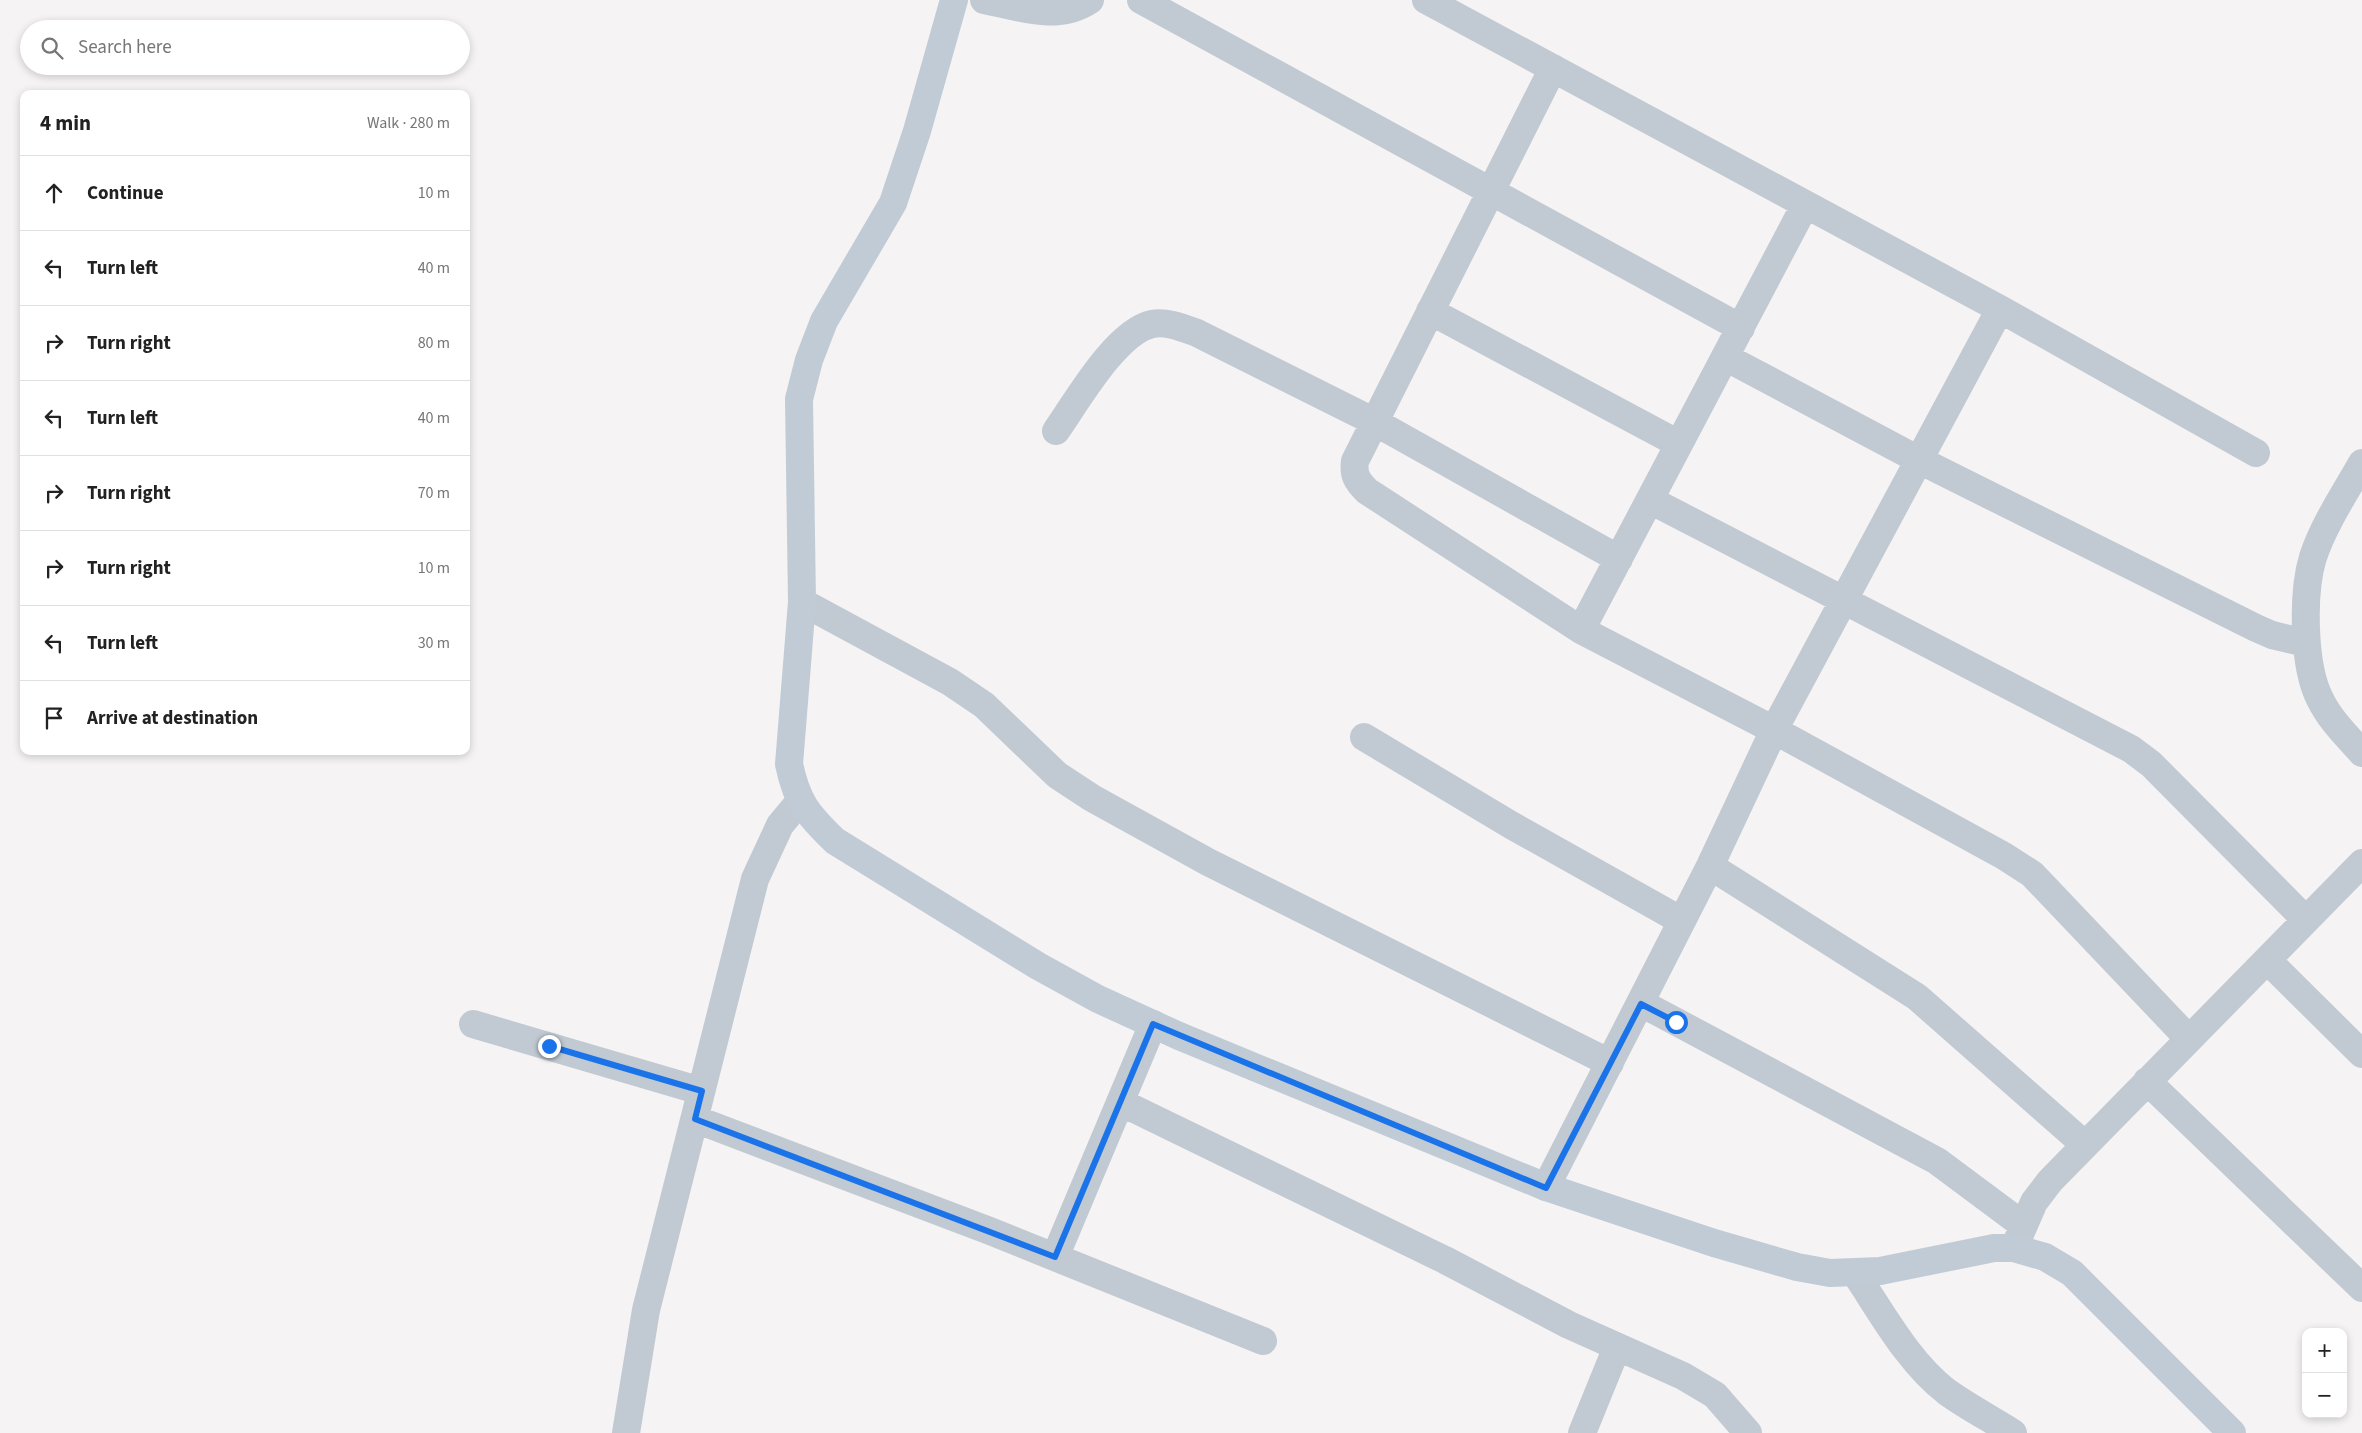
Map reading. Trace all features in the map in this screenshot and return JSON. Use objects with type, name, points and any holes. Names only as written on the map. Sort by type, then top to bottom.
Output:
[{"type":"street","points":[[954,0],[894,203],[824,321],[809,360],[799,399],[802,602],[788,764],[794,788],[800,801],[814,821],[835,841],[1038,966],[1098,999],[1153,1024],[1546,1188],[1714,1243],[1797,1267],[1830,1273],[1855,1273],[1880,1271],[1994,1248],[2018,1236],[2034,1202],[2050,1180],[2362,863]]},
{"type":"street","points":[[984,0],[1046,12],[1066,12],[1090,0]]},
{"type":"street","points":[[1141,0],[1741,328]]},
{"type":"street","points":[[1426,0],[2000,309],[2256,453]]},
{"type":"street","points":[[1553,68],[1354,460],[1357,481],[1367,491],[1581,630],[1774,730],[2004,856],[2032,874],[2189,1039]]},
{"type":"street","points":[[1581,630],[1805,205]]},
{"type":"street","points":[[1546,1188],[1710,866],[1774,730],[2000,309]]},
{"type":"street","points":[[1430,311],[1679,444]]},
{"type":"street","points":[[1056,431],[1115,347],[1137,331],[1152,324],[1171,324],[1197,333],[1373,421],[1618,559]]},
{"type":"street","points":[[1725,357],[1919,460],[2256,628],[2272,635],[2306,643]]},
{"type":"street","points":[[2362,463],[2323,533],[2313,559],[2309,581],[2306,643],[2311,676],[2319,699],[2331,718],[2362,753]]},
{"type":"street","points":[[1650,500],[2131,749],[2151,764],[2306,920]]},
{"type":"street","points":[[802,602],[950,682],[990,710],[1057,774],[1092,798],[1208,862],[1610,1063]]},
{"type":"street","points":[[1364,737],[1511,825],[1682,921]]},
{"type":"street","points":[[626,1433],[646,1310],[755,880],[780,825],[800,801]]},
{"type":"street","points":[[1710,866],[1917,997],[2084,1144]]},
{"type":"street","points":[[2267,960],[2362,1054]]},
{"type":"street","points":[[1641,1004],[1937,1161],[2018,1236],[2045,1257],[2072,1273],[2232,1433]]},
{"type":"street","points":[[473,1024],[702,1091]]},
{"type":"street","points":[[1055,1257],[1153,1024]]},
{"type":"street","points":[[2147,1081],[2362,1288]]},
{"type":"street","points":[[1120,1102],[1445,1260],[1569,1325],[1683,1376],[1715,1395],[1748,1433]]},
{"type":"street","points":[[695,1119],[1055,1257],[1263,1341]]},
{"type":"street","points":[[1855,1273],[1902,1342],[1925,1370],[1946,1391],[2012,1433]]},
{"type":"street","points":[[1582,1433],[1617,1347]]},
{"type":"route","points":[[549,1046],[702,1091],[695,1119],[1055,1257],[1153,1024],[1197,1044],[1546,1188],[1641,1004],[1676,1022]]}]
